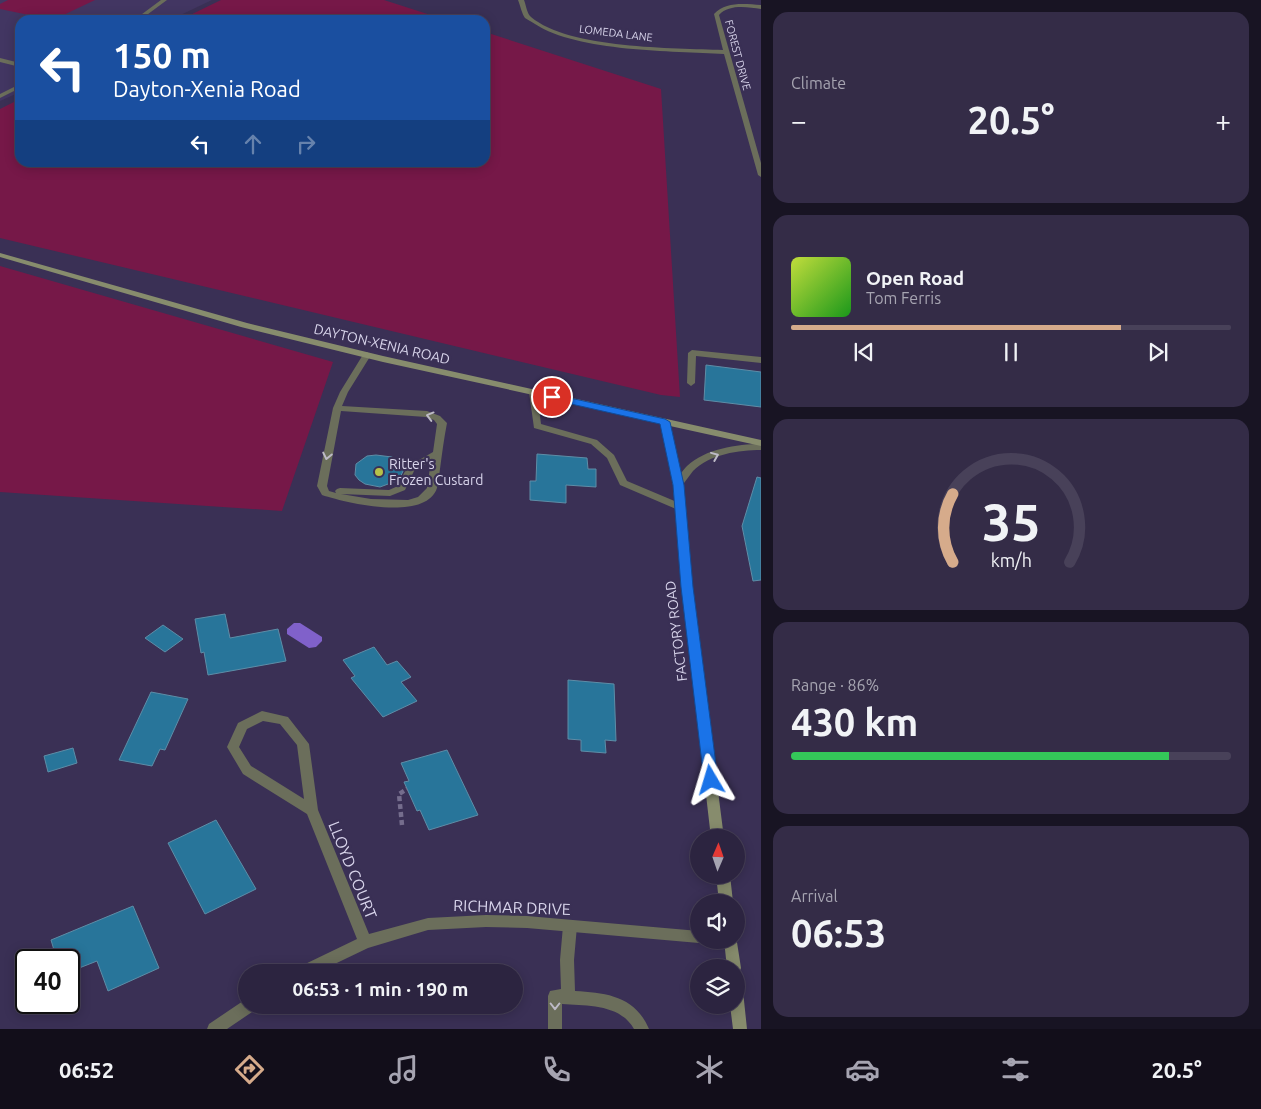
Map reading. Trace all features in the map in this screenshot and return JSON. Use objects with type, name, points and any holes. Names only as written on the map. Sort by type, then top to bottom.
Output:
[{"type":"main road","name":"DAYTON-XENIA ROAD","points":[[0,255],[244,325],[367,355],[761,443]]},
{"type":"main road","name":"FACTORY ROAD","points":[[665,422],[678,485],[687,587],[717,829]]},
{"type":"main road","points":[[738,1014],[740,1029]]},
{"type":"street","points":[[144,15],[164,0]]},
{"type":"street","name":"LOMEDA LANE","points":[[521,0],[521,9],[528,18],[543,28],[565,36],[619,45],[726,52]]},
{"type":"street","name":"FOREST DRIVE","points":[[760,7],[730,7],[717,13],[726,52],[761,175]]},
{"type":"street","points":[[2,61],[15,63]]},
{"type":"street","points":[[0,96],[15,88]]},
{"type":"street","points":[[691,383],[692,353],[761,360]]},
{"type":"street","points":[[337,408],[427,414],[438,418],[442,423],[432,489],[427,495],[418,502],[400,504],[339,498],[325,493],[322,486],[337,408],[344,392],[367,355]]},
{"type":"street","points":[[533,392],[537,426],[594,442],[612,457],[623,483],[680,507]]},
{"type":"street","points":[[678,485],[693,465],[718,453],[746,446],[761,447]]},
{"type":"street","points":[[322,486],[336,491],[390,494],[402,488],[410,469],[437,454]]},
{"type":"street","name":"LLOYD COURT","points":[[312,810],[282,794],[247,770],[233,747],[242,726],[262,716],[284,720],[302,744],[312,810],[365,942]]},
{"type":"street","name":"RICHMAR DRIVE","points":[[320,964],[365,942],[428,924],[486,921],[690,936]]},
{"type":"street","points":[[568,998],[567,960],[570,926]]},
{"type":"street","points":[[555,1029],[555,996],[604,1001],[627,1008],[638,1018],[642,1029]]},
{"type":"street","points":[[214,1029],[238,1013]]},
{"type":"path","points":[[402,825],[399,794],[407,789]]},
{"type":"shaded area","points":[[0,0],[212,0],[180,15],[15,15],[15,94],[0,101]]},
{"type":"shaded area","points":[[8,0],[95,0],[64,15],[29,15],[0,9],[0,4]]},
{"type":"shaded area","points":[[221,0],[384,0],[430,15],[190,15]]},
{"type":"shaded area","points":[[490,34],[661,89],[680,397],[661,395],[0,238],[0,109],[15,102],[15,167],[490,167]]},
{"type":"shaded area","points":[[0,266],[333,362],[282,511],[0,492]]},
{"type":"shaded area","points":[[294,623],[300,623],[322,637],[322,641],[316,647],[309,648],[287,634],[287,629]]},
{"type":"building","points":[[706,365],[761,372],[761,407],[704,400]]},
{"type":"building","points":[[537,454],[587,458],[588,469],[596,469],[596,487],[566,485],[566,503],[530,500],[530,481],[536,481]]},
{"type":"building","name":"Ritter's Frozen Custard","points":[[367,456],[392,457],[402,464],[404,469],[399,480],[380,487],[365,484],[359,480],[355,475],[356,464]]},
{"type":"building","points":[[757,477],[761,478],[761,580],[753,581],[742,526]]},
{"type":"building","points":[[225,614],[230,638],[278,629],[286,661],[208,675],[204,652],[201,653],[195,619]]},
{"type":"building","points":[[163,625],[183,639],[165,652],[145,638]]},
{"type":"building","points":[[374,647],[387,665],[397,661],[411,677],[401,682],[417,701],[383,717],[351,678],[355,676],[343,660]]},
{"type":"building","points":[[568,680],[614,684],[616,741],[605,740],[606,753],[581,751],[581,740],[568,739]]},
{"type":"building","points":[[151,692],[188,699],[165,750],[160,749],[152,766],[119,760]]},
{"type":"building","points":[[73,748],[77,763],[48,772],[44,756]]},
{"type":"building","points":[[447,750],[478,815],[429,830],[420,810],[417,811],[404,782],[409,781],[401,763]]},
{"type":"building","points":[[216,820],[256,889],[205,914],[168,843]]},
{"type":"building","points":[[133,906],[159,968],[108,991],[97,961],[80,968],[80,949],[54,949],[51,940]]},
{"type":"place","name":"Ritter's Frozen Custard","points":[[379,472]]},
{"type":"route","points":[[552,397],[665,422],[678,485],[687,587],[711,780]]}]
